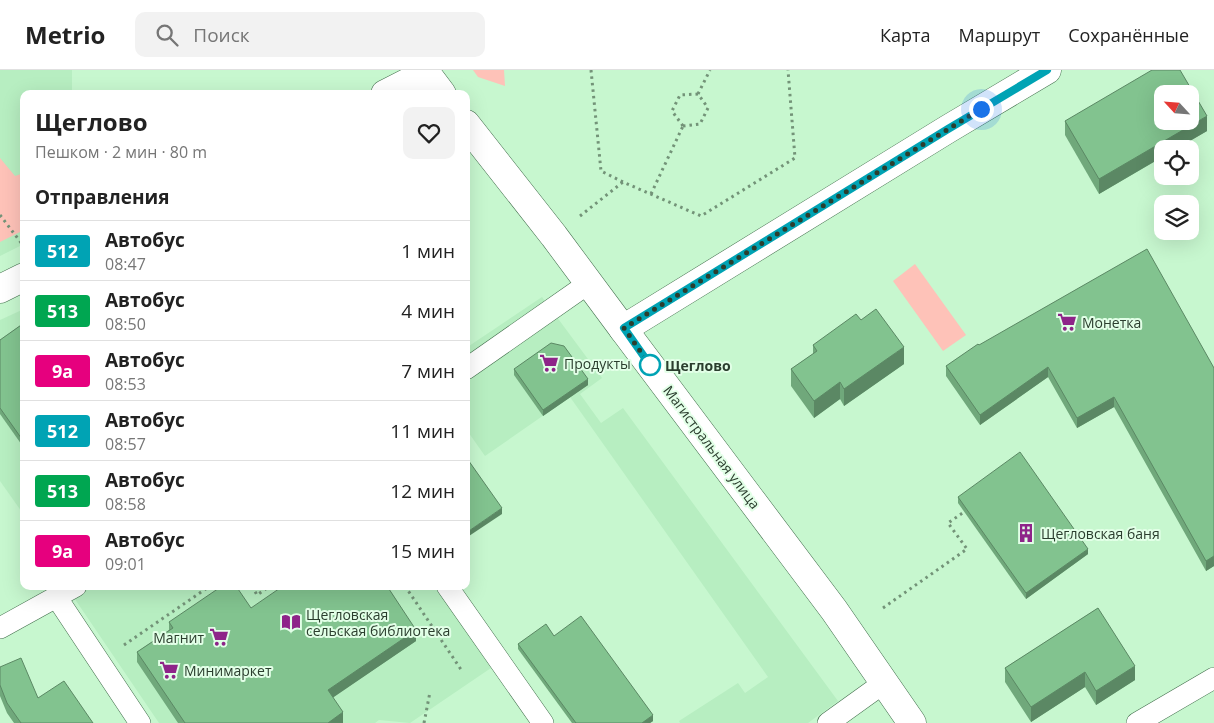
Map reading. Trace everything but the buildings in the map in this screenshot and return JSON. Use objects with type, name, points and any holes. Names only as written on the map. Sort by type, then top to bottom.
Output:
[{"type":"main road","points":[[624,328],[1047,70]]},
{"type":"main road","points":[[391,90],[425,71],[439,90]]},
{"type":"main road","name":"Магистральная улица","points":[[470,129],[624,328],[834,610],[912,723]]},
{"type":"main road","points":[[0,289],[20,279]]},
{"type":"lane","points":[[470,367],[589,283]]},
{"type":"lane","points":[[0,628],[70,590]]},
{"type":"lane","points":[[450,590],[542,723]]},
{"type":"lane","points":[[57,598],[140,723]]},
{"type":"lane","points":[[1137,723],[1214,678]]},
{"type":"lane","points":[[828,723],[885,682]]},
{"type":"path","points":[[591,70],[601,171],[701,216],[795,158],[788,70]]},
{"type":"path","points":[[698,94],[710,70]]},
{"type":"path","points":[[683,126],[700,124],[708,108],[698,94]]},
{"type":"path","points":[[683,126],[672,111],[680,95],[698,94]]},
{"type":"path","points":[[651,194],[683,126]]},
{"type":"path","points":[[580,216],[623,182]]},
{"type":"path","points":[[0,215],[20,242]]},
{"type":"path","points":[[883,608],[967,549],[948,523],[964,512]]},
{"type":"path","points":[[99,661],[204,590]]},
{"type":"path","points":[[254,590],[257,595],[264,590]]},
{"type":"path","points":[[408,590],[462,671]]},
{"type":"path","points":[[424,723],[430,692]]},
{"type":"shaded area","points":[[0,70],[72,70],[72,90],[20,90],[20,246],[0,256]]},
{"type":"shaded area","points":[[473,70],[504,70],[505,86],[478,77]]},
{"type":"shaded area","points":[[0,158],[15,176],[20,174],[20,232],[0,242]]},
{"type":"shaded area","points":[[915,264],[966,335],[943,351],[893,281]]},
{"type":"shaded area","points":[[542,297],[602,378],[580,394],[601,423],[623,408],[838,701],[808,723],[680,723],[679,721],[738,683],[745,693],[768,677],[570,397],[485,456],[470,435],[470,345]]},
{"type":"shaded area","points":[[20,311],[20,509],[0,481],[0,320]]},
{"type":"shaded area","points":[[69,590],[438,590],[491,668],[410,723],[379,720],[375,723],[159,723]]},
{"type":"bus line","name":"512","points":[[650,365],[624,328],[1047,70]]},
{"type":"place","name":"Монетка","points":[[1067,322]]},
{"type":"place","name":"Продукты","points":[[549,363]]},
{"type":"place","name":"Щеглово","points":[[650,365]]},
{"type":"place","name":"Щегловская баня","points":[[1026,533]]},
{"type":"place","name":"Щегловская сельская библиотека","points":[[291,622]]},
{"type":"place","name":"Магнит","points":[[219,637]]},
{"type":"place","name":"Минимаркет","points":[[169,670]]},
{"type":"route","points":[[650,365],[624,328],[981,109]]}]
